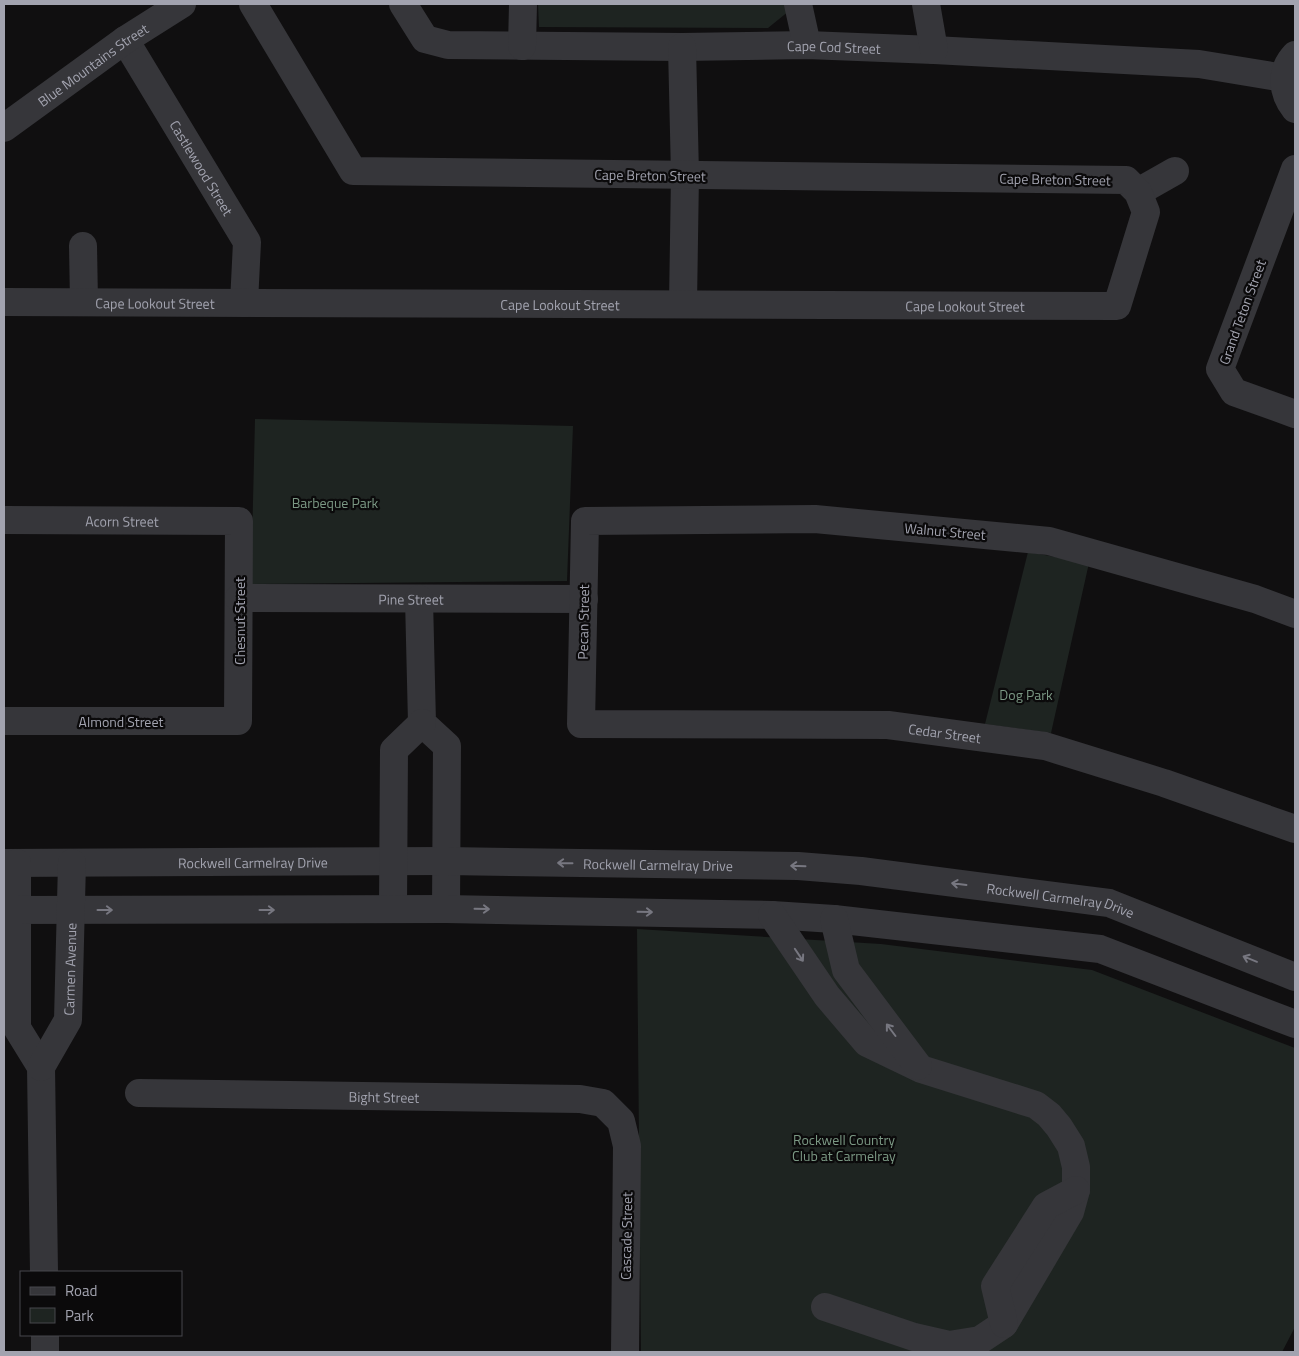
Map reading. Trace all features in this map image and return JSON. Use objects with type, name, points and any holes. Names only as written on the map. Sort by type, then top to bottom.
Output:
[{"type":"street","name":"Blue Mountains Street","points":[[4,128],[125,40],[182,4]]},
{"type":"street","name":"Cape Breton Street","points":[[253,4],[353,171],[1126,180],[1138,192]]},
{"type":"street","name":"Cape Cod Street","points":[[404,4],[425,38],[448,45],[682,47],[807,45],[1290,67]]},
{"type":"street","points":[[522,4],[522,46]]},
{"type":"street","points":[[798,4],[807,45]]},
{"type":"street","points":[[926,4],[934,50]]},
{"type":"street","name":"Castlewood Street","points":[[125,40],[247,242],[244,303]]},
{"type":"street","points":[[682,47],[685,175],[683,304]]},
{"type":"street","points":[[1290,67],[1286,95],[1295,109]]},
{"type":"street","name":"Grand Teton Street","points":[[1295,169],[1220,369],[1234,392],[1295,414]]},
{"type":"street","points":[[1138,192],[1175,170]]},
{"type":"street","name":"Cape Lookout Street","points":[[4,302],[1117,306],[1146,212],[1138,192]]},
{"type":"street","points":[[83,246],[84,302]]},
{"type":"street","name":"Walnut Street","points":[[585,521],[815,519],[1049,541],[1255,599],[1295,614]]},
{"type":"street","name":"Acorn Street","points":[[4,520],[239,521]]},
{"type":"street","name":"Chesnut Street","points":[[238,721],[239,521]]},
{"type":"street","name":"Pecan Street","points":[[581,724],[585,521]]},
{"type":"street","name":"Pine Street","points":[[239,598],[584,599]]},
{"type":"street","points":[[420,599],[422,723],[447,746],[446,908]]},
{"type":"street","name":"Almond Street","points":[[4,721],[238,721]]},
{"type":"street","points":[[393,909],[394,750],[422,723]]},
{"type":"street","name":"Cedar Street","points":[[581,724],[888,725],[1045,746],[1164,783],[1295,829]]},
{"type":"street","name":"Rockwell Carmelray Drive","points":[[10,863],[446,861],[798,866],[861,871],[1109,903],[1295,977]]},
{"type":"street","points":[[10,863],[17,1028],[41,1067],[44,1271]]},
{"type":"street","name":"Carmen Avenue","points":[[41,1067],[68,1020],[72,863]]},
{"type":"street","points":[[11,911],[446,908],[772,915],[834,919],[1100,949],[1295,1024]]},
{"type":"street","points":[[772,915],[827,996],[867,1043],[921,1069],[1036,1105],[1049,1115],[1059,1127],[1070,1146],[1076,1167],[1076,1190],[1046,1206],[995,1286],[1004,1324],[980,1346],[950,1345],[914,1337],[826,1308]]},
{"type":"street","points":[[834,919],[846,970],[921,1069]]},
{"type":"street","name":"Bight Street","points":[[139,1093],[580,1098],[603,1103],[621,1120]]},
{"type":"street","name":"Cascade Street","points":[[621,1120],[627,1146],[625,1352]]},
{"type":"street","points":[[45,1336],[46,1352]]},
{"type":"green space","points":[[538,4],[788,4],[789,11],[768,28],[539,27]]},
{"type":"green space","name":"Barbeque Park","points":[[255,419],[573,426],[567,581],[251,584]]},
{"type":"green space","name":"Dog Park","points":[[1028,552],[1089,563],[1051,733],[985,724]]},
{"type":"green space","name":"Rockwell Country Club at Carmelray","points":[[637,929],[881,944],[1092,970],[1295,1048],[1295,1327],[1282,1352],[641,1352]]}]
